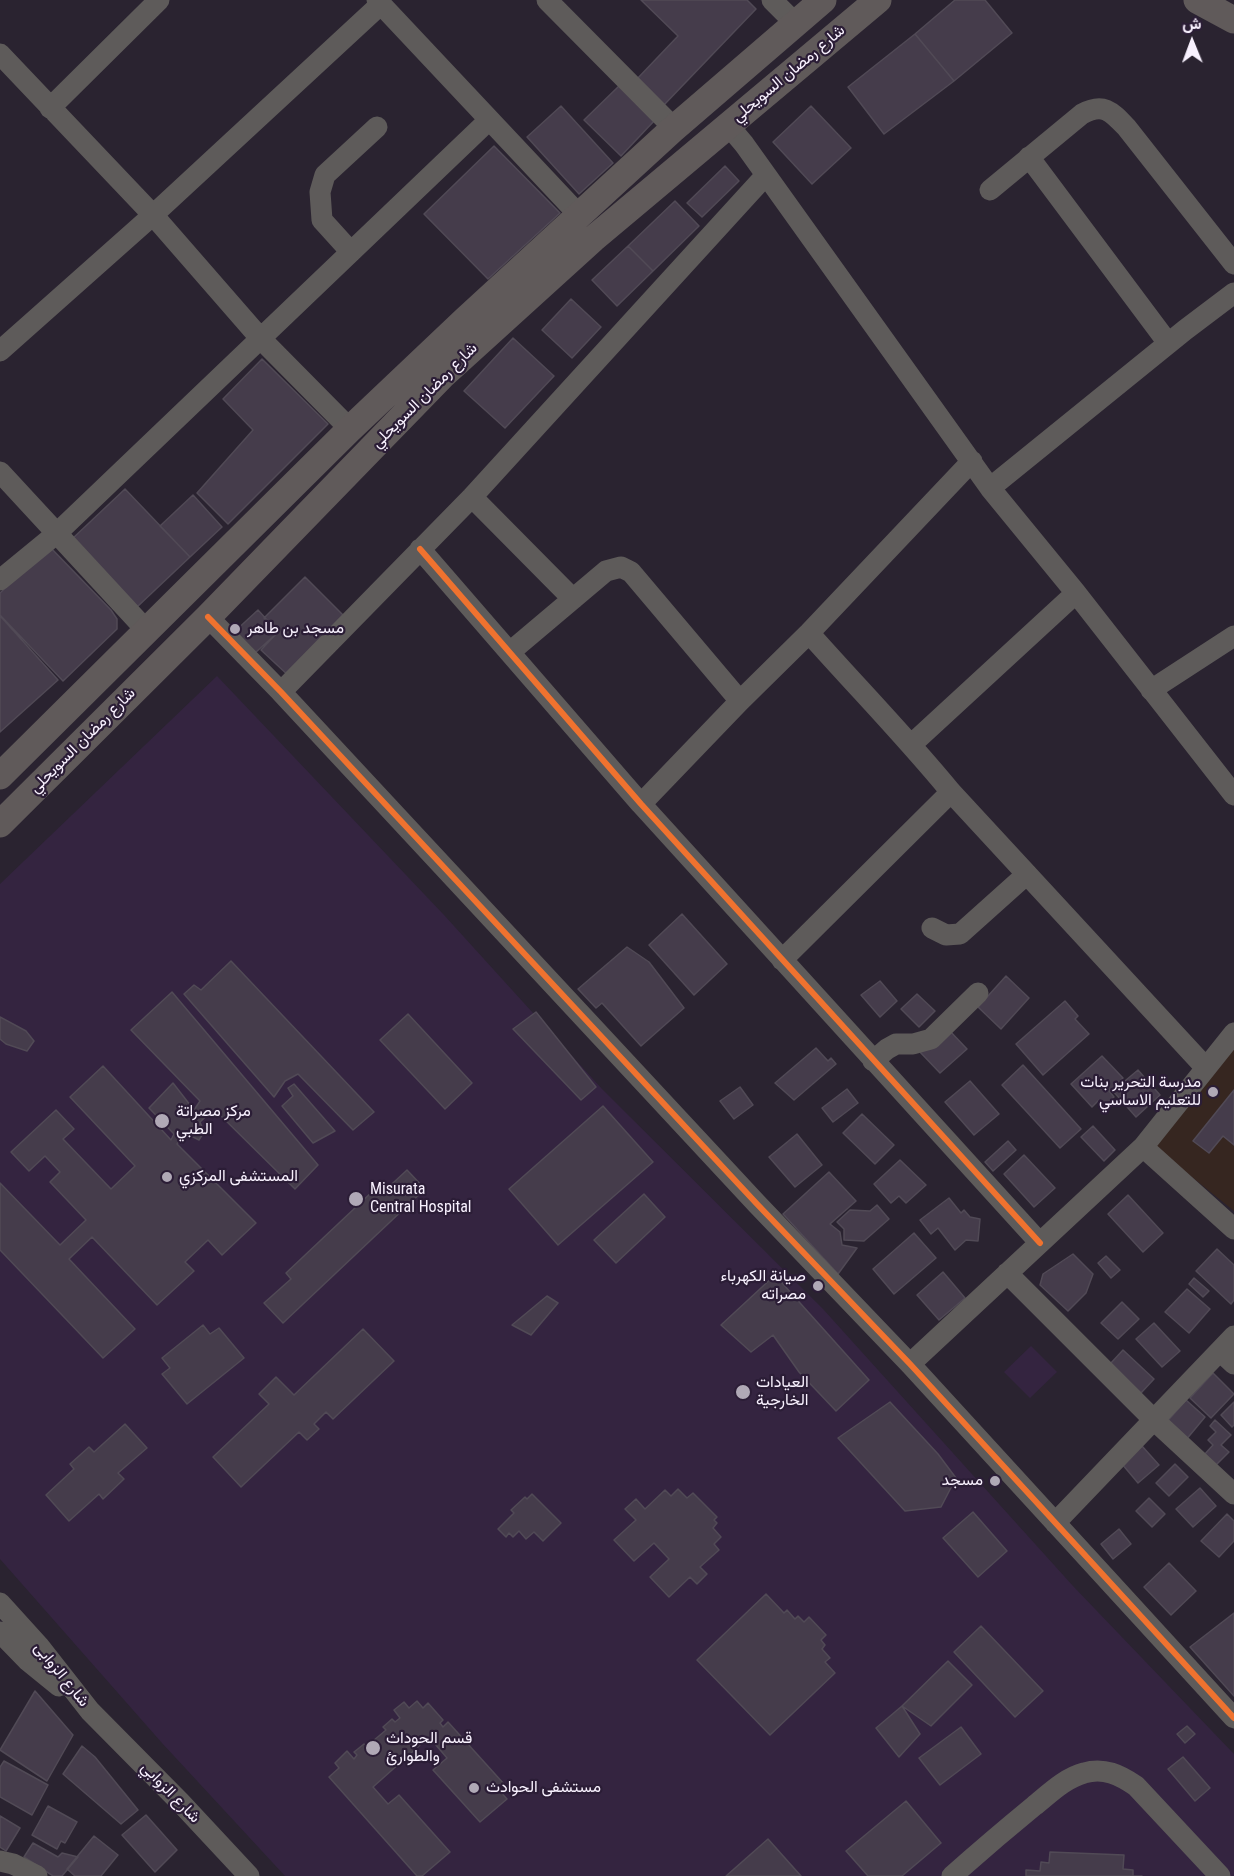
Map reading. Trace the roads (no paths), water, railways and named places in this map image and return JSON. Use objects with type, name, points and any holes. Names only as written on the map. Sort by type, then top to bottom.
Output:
[{"type":"main road","name":"شارع رمضان السويحلي","points":[[2,768],[147,631],[350,429],[456,328],[672,130],[823,0]]},
{"type":"main road","name":"شارع رمضان السويحلي","points":[[0,824],[208,617],[442,376],[593,239],[878,0]]},
{"type":"main road","points":[[1197,0],[1234,20]]},
{"type":"street","points":[[50,108],[159,0]]},
{"type":"street","points":[[547,0],[666,120],[672,130]]},
{"type":"street","points":[[772,0],[795,23]]},
{"type":"street","points":[[0,351],[153,215],[379,2],[580,216]]},
{"type":"street","points":[[0,54],[153,215],[261,339],[350,429]]},
{"type":"street","points":[[990,190],[1082,114],[1097,108],[1106,109],[1127,128],[1234,264]]},
{"type":"street","points":[[0,580],[56,534],[489,120]]},
{"type":"street","points":[[728,125],[990,488],[1076,593],[1234,795]]},
{"type":"street","points":[[351,252],[322,220],[320,192],[325,175],[377,127]]},
{"type":"street","points":[[1029,158],[1168,344]]},
{"type":"street","points":[[281,692],[472,497],[766,175]]},
{"type":"street","points":[[990,488],[1234,293]]},
{"type":"street","points":[[640,804],[809,633],[972,461]]},
{"type":"street","points":[[0,472],[147,631]]},
{"type":"street","points":[[472,497],[573,599]]},
{"type":"street","points":[[420,549],[640,804],[1040,1243]]},
{"type":"street","points":[[510,652],[606,571],[616,567],[626,568],[740,701]]},
{"type":"street","points":[[912,744],[1076,593]]},
{"type":"street","points":[[208,617],[281,692],[741,1187],[910,1364],[1234,1719]]},
{"type":"street","points":[[809,633],[852,682],[912,744],[951,792],[1206,1068]]},
{"type":"street","points":[[1151,690],[1234,636]]},
{"type":"street","points":[[782,960],[951,792]]},
{"type":"street","points":[[932,928],[946,935],[960,934],[1027,874]]},
{"type":"street","points":[[873,1061],[896,1044],[913,1044],[931,1039],[978,993]]},
{"type":"street","points":[[910,1364],[1143,1147],[1234,1033]]},
{"type":"street","points":[[1143,1147],[1234,1229]]},
{"type":"street","points":[[1007,1274],[1154,1420],[1234,1494]]},
{"type":"street","points":[[1055,1523],[1154,1420],[1229,1350]]},
{"type":"street","name":"شارع الزوابى","points":[[0,1603],[39,1646],[90,1711]]},
{"type":"street","name":"شارع الزوابى","points":[[0,1632],[27,1660],[90,1711]]},
{"type":"street","name":"شارع الزوابي","points":[[90,1711],[182,1803],[249,1876]]},
{"type":"street","points":[[952,1876],[1056,1788],[1085,1772],[1104,1771],[1121,1776],[1136,1786],[1220,1876]]},
{"type":"street","points":[[0,1861],[13,1864],[37,1876]]},
{"type":"place","name":"مسجد بن طاهر","points":[[235,629]]},
{"type":"place","name":"مدرسة التحرير بنات للتعليم الاساسي","points":[[1213,1092]]},
{"type":"place","name":"مركز مصراتة الطبي","points":[[162,1121]]},
{"type":"place","name":"المستشفى المركزي","points":[[167,1177]]},
{"type":"place","name":"Misurata Central Hospital","points":[[356,1199]]},
{"type":"place","name":"صيانة الكهرباء مصراته","points":[[818,1286]]},
{"type":"place","name":"العيادات الخارجية","points":[[743,1392]]},
{"type":"place","name":"مسجد","points":[[995,1481]]},
{"type":"place","name":"قسم الحوداث والطوارئ","points":[[373,1748]]},
{"type":"place","name":"مستشفى الحوادث","points":[[474,1788]]}]
